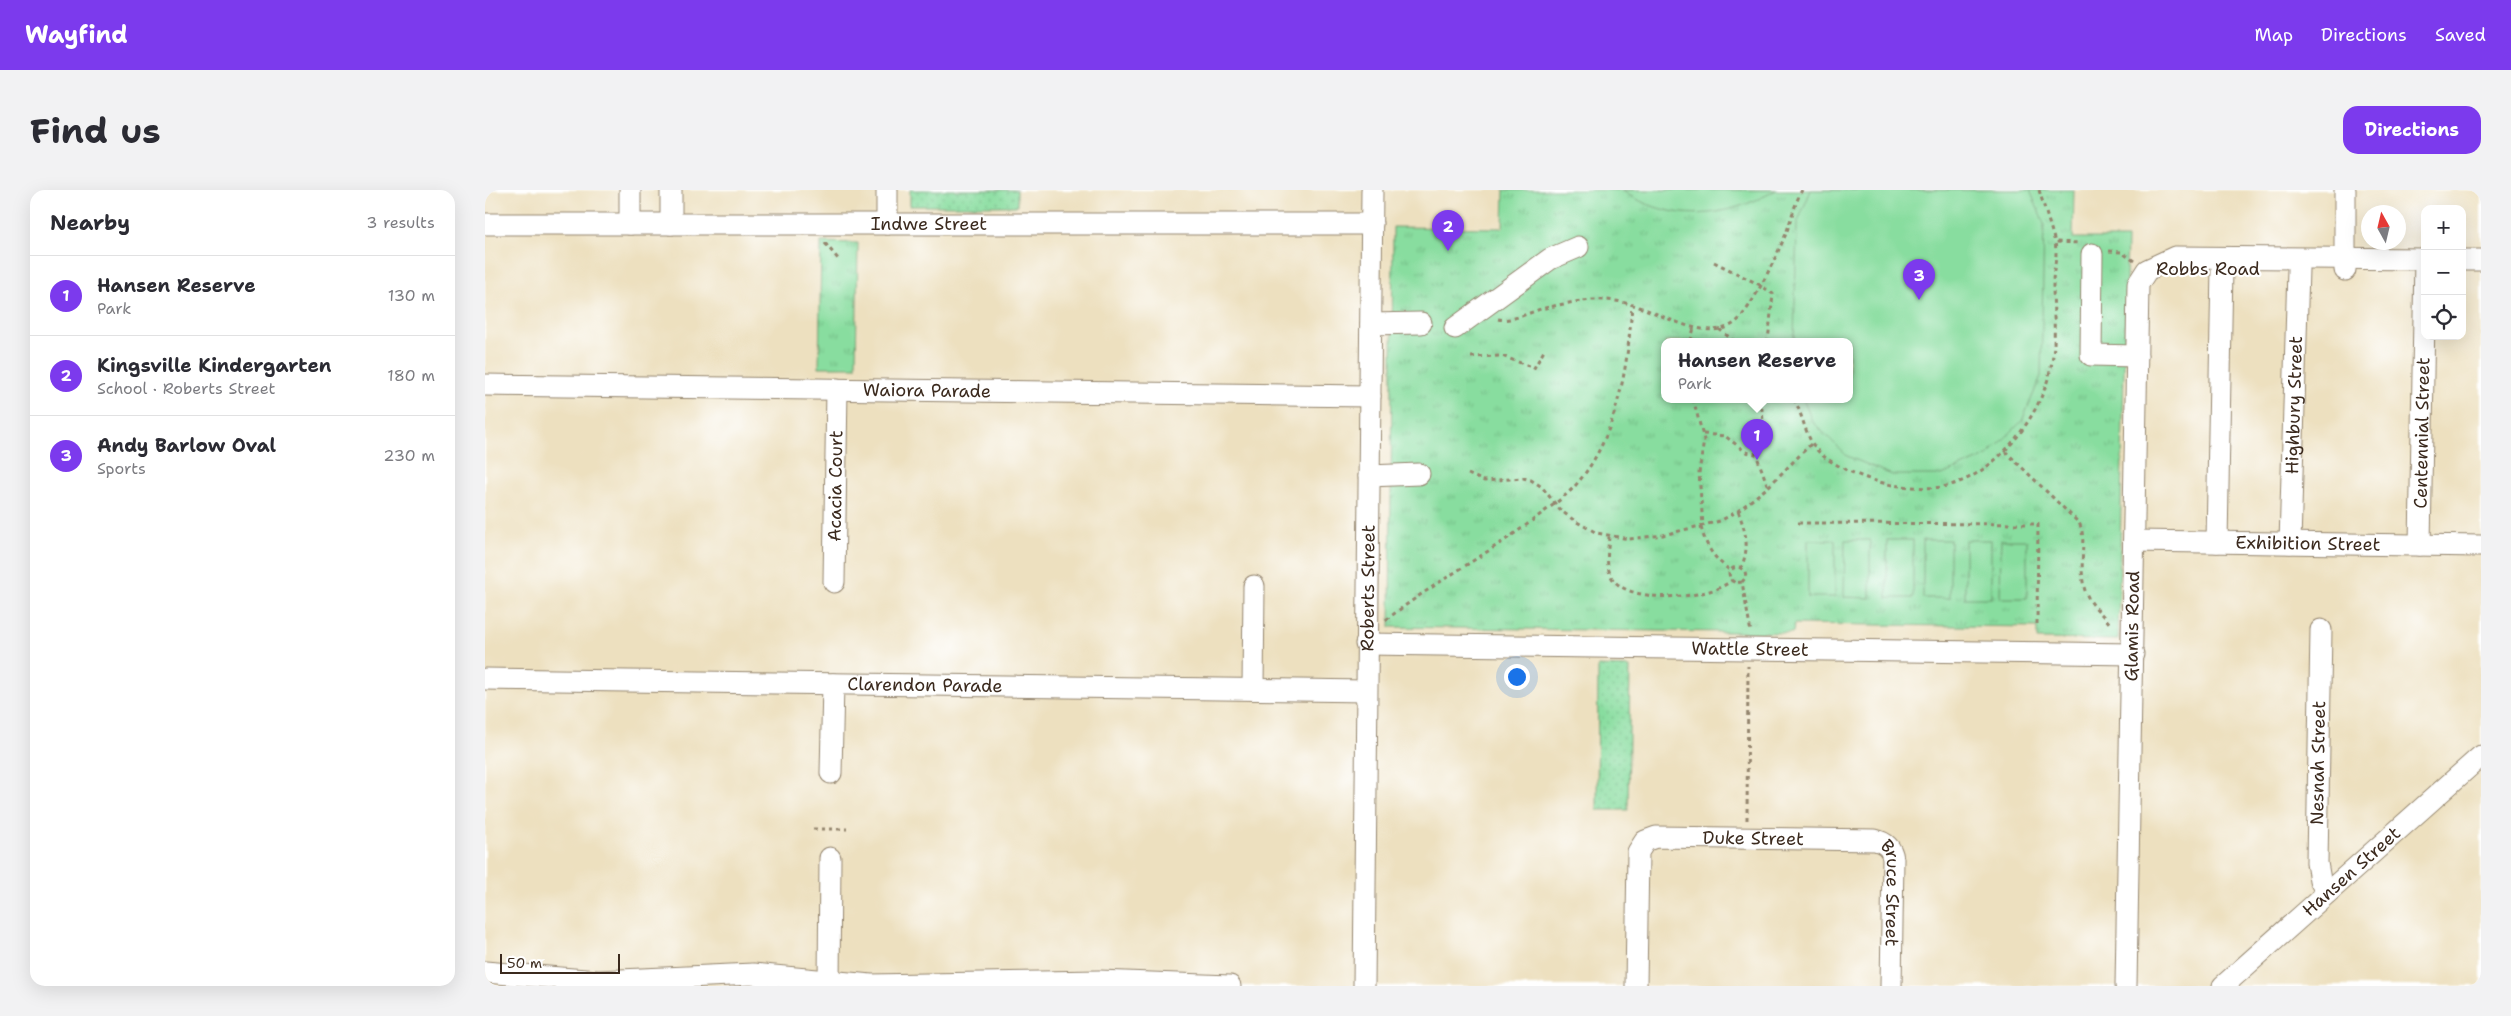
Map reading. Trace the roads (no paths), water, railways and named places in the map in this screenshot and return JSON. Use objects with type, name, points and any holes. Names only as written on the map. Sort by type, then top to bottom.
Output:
[{"type":"street","points":[[630,224],[631,190]]},
{"type":"street","points":[[671,190],[671,224]]},
{"type":"street","points":[[887,190],[887,224]]},
{"type":"street","name":"Roberts Street","points":[[1364,986],[1372,190]]},
{"type":"street","points":[[2345,190],[2345,264]]},
{"type":"street","name":"Indwe Street","points":[[485,224],[1372,224]]},
{"type":"street","points":[[1455,328],[1550,259],[1578,247]]},
{"type":"street","points":[[2090,248],[2091,355],[2137,356]]},
{"type":"street","name":"Robbs Road","points":[[2147,270],[2175,257],[2345,264],[2421,272]]},
{"type":"street","name":"Robbs Road","points":[[2147,270],[2161,268],[2298,269],[2421,259]]},
{"type":"street","points":[[2466,260],[2481,260]]},
{"type":"street","points":[[2217,542],[2222,268]]},
{"type":"street","name":"Highbury Street","points":[[2291,543],[2298,269]]},
{"type":"street","name":"Glamis Road","points":[[2126,986],[2138,284],[2147,270]]},
{"type":"street","points":[[2466,272],[2481,272]]},
{"type":"street","name":"Centennial Street","points":[[2420,545],[2425,295]]},
{"type":"street","points":[[1371,324],[1421,323]]},
{"type":"street","name":"Waiora Parade","points":[[485,385],[1370,396]]},
{"type":"street","name":"Acacia Court","points":[[834,582],[837,389]]},
{"type":"street","points":[[1369,476],[1419,474]]},
{"type":"street","name":"Exhibition Street","points":[[2134,541],[2481,546]]},
{"type":"street","points":[[1253,690],[1254,586]]},
{"type":"street","name":"Nesnah Street","points":[[2321,630],[2317,864],[2319,880],[2327,893]]},
{"type":"street","name":"Wattle Street","points":[[1366,644],[2133,654]]},
{"type":"street","name":"Clarendon Parade","points":[[485,679],[1366,691]]},
{"type":"street","points":[[831,773],[833,684]]},
{"type":"street","name":"Hansen Street","points":[[2223,986],[2481,756]]},
{"type":"street","name":"Duke Street","points":[[1637,986],[1638,852],[1645,841],[1656,838],[1875,840]]},
{"type":"street","name":"Bruce Street","points":[[1875,840],[1887,846],[1893,855],[1891,986]]},
{"type":"street","points":[[829,983],[830,858]]},
{"type":"street","points":[[485,972],[599,981],[753,974],[829,983],[879,985],[1099,982],[1230,986]]},
{"type":"place","name":"Kingsville Kindergarten","points":[[1448,251]]},
{"type":"place","name":"Andy Barlow Oval","points":[[1919,300]]},
{"type":"place","name":"Hansen Reserve","points":[[1757,460]]}]
